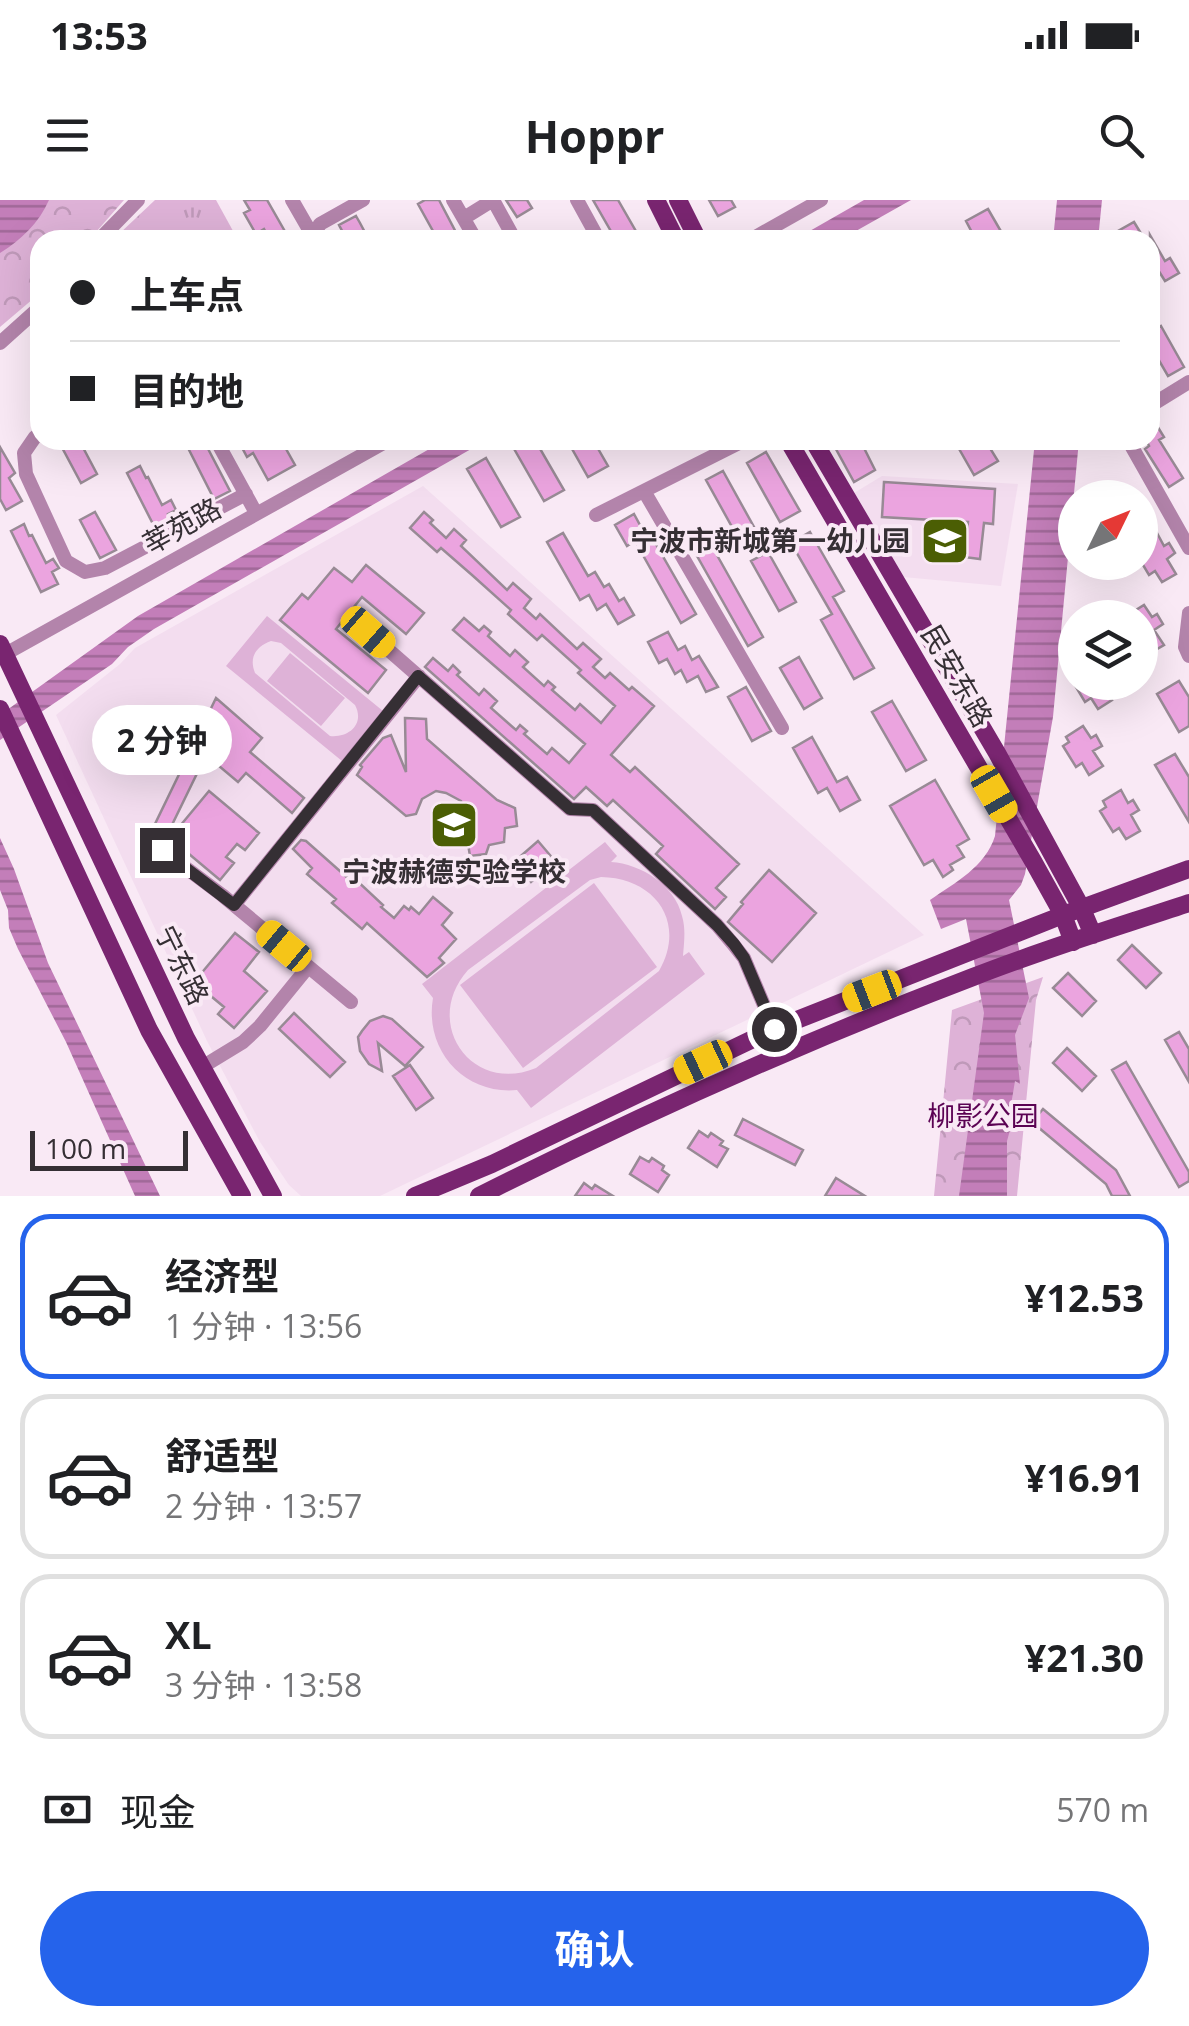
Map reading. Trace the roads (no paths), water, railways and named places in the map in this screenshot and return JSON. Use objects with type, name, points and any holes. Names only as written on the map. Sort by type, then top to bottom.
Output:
[{"type":"main road","points":[[656,200],[671,230]]},
{"type":"main road","points":[[678,200],[693,230]]},
{"type":"main road","name":"民安东路","points":[[794,450],[1063,915],[1074,942]]},
{"type":"main road","name":"民安东路","points":[[819,450],[997,752],[1082,909],[1092,935]]},
{"type":"main road","name":"宁东路","points":[[1,652],[202,1067],[273,1196]]},
{"type":"main road","name":"宁东路","points":[[0,709],[149,1030],[242,1196]]},
{"type":"main road","points":[[416,1196],[492,1164],[774,1029],[1189,869]]},
{"type":"main road","points":[[479,1196],[578,1146],[771,1060],[972,977],[1189,903]]},
{"type":"street","points":[[109,230],[138,200]]},
{"type":"street","points":[[292,200],[311,230]]},
{"type":"street","points":[[317,230],[320,220],[359,200]]},
{"type":"street","points":[[453,200],[471,230]]},
{"type":"street","points":[[464,218],[493,200],[510,230]]},
{"type":"street","points":[[574,200],[590,230]]},
{"type":"street","points":[[768,230],[822,200]]},
{"type":"street","points":[[0,343],[30,316]]},
{"type":"street","points":[[1160,400],[1189,382]]},
{"type":"street","points":[[30,444],[24,453],[26,474],[66,561],[85,572],[105,568],[246,494]]},
{"type":"street","points":[[222,450],[256,514]]},
{"type":"street","name":"莘苑路","points":[[1,652],[371,450]]},
{"type":"street","points":[[596,515],[726,450]]},
{"type":"street","points":[[1134,450],[1189,548]]},
{"type":"street","points":[[644,491],[782,728]]},
{"type":"street","points":[[1189,613],[1185,647],[1189,656]]},
{"type":"street","points":[[368,632],[570,809],[593,810],[717,925],[744,958],[774,1029]]},
{"type":"street","points":[[234,905],[418,676]]},
{"type":"street","points":[[162,850],[352,1002]]},
{"type":"street","points":[[202,1067],[243,1042],[260,1026],[308,967]]},
{"type":"place","name":"宁波市新城第一幼儿园","points":[[945,541]]},
{"type":"place","name":"宁波赫德实验学校","points":[[454,825]]},
{"type":"park label","name":"柳影公园","points":[[983,1116]]}]
